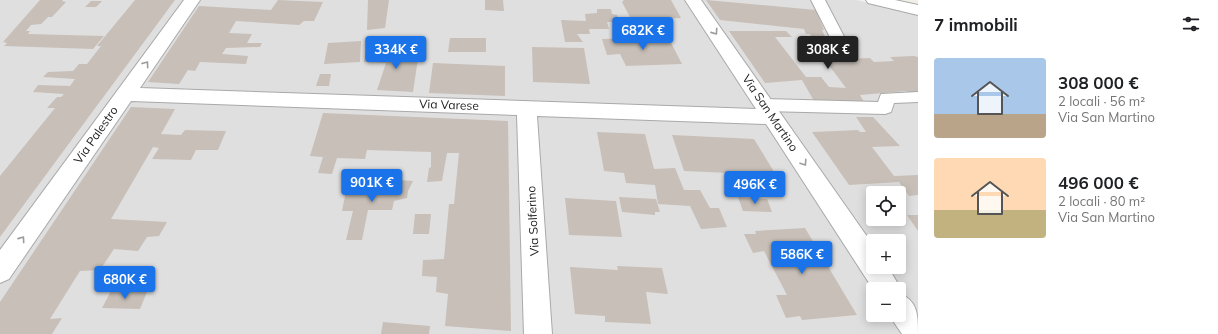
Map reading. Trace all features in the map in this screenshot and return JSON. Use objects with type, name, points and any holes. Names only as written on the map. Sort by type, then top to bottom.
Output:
[{"type":"street","name":"Via Palestro","points":[[0,271],[192,0]]},
{"type":"street","name":"Via San Martino","points":[[693,0],[866,256]]},
{"type":"street","points":[[874,0],[918,10]]},
{"type":"street","name":"Via Varese","points":[[125,94],[528,108],[769,111]]},
{"type":"street","name":"Via Solferino","points":[[528,108],[538,334]]},
{"type":"street","points":[[906,316],[918,334]]},
{"type":"lane","points":[[818,0],[843,48],[826,50]]},
{"type":"lane","points":[[769,111],[885,108],[887,98],[918,96]]},
{"type":"shaded area","points":[[0,0],[856,0],[918,15],[918,334],[0,334]]},
{"type":"building","points":[[40,0],[63,0],[62,1],[66,2],[52,17],[48,17],[41,24],[31,25],[26,31],[30,31],[28,34],[104,36],[93,49],[4,46],[7,43],[3,42]]},
{"type":"building","points":[[135,0],[175,0],[0,237],[0,176],[55,108],[47,108],[57,97],[61,97],[64,94],[33,92],[38,85],[70,86],[75,79],[43,77],[48,72],[73,71],[79,64],[87,64],[101,46],[97,46]]},
{"type":"building","points":[[278,0],[323,2],[314,21],[304,21],[299,25],[236,21],[229,33],[252,34],[247,43],[262,43],[260,47],[226,48],[222,54],[248,56],[246,64],[200,62],[195,71],[188,70],[179,84],[148,82],[199,6],[271,10]]},
{"type":"building","points":[[368,0],[389,0],[385,28],[367,30]]},
{"type":"building","points":[[485,0],[503,0],[504,11],[485,10]]},
{"type":"building","points":[[624,0],[671,0],[681,18],[631,19],[622,2]]},
{"type":"building","points":[[706,0],[816,10],[827,41],[812,39],[810,34],[806,34],[804,29],[720,20]]},
{"type":"building","points":[[91,1],[102,1],[96,7],[85,7]]},
{"type":"building","points":[[597,9],[611,9],[612,14],[617,15],[619,22],[607,22],[609,29],[589,29],[590,34],[577,34],[583,42],[565,42],[561,20],[586,21],[585,14],[597,13]]},
{"type":"building","points":[[729,31],[786,31],[792,37],[775,37],[806,77],[821,77],[829,87],[846,88],[825,60],[870,58],[874,62],[894,61],[890,57],[918,57],[918,92],[908,93],[906,91],[860,95],[864,102],[814,101],[802,80],[765,83]]},
{"type":"building","points":[[668,37],[682,64],[626,66],[620,54],[607,55],[602,39]]},
{"type":"building","points":[[450,38],[486,38],[486,52],[448,52]]},
{"type":"building","points":[[361,41],[360,62],[324,64],[328,43]]},
{"type":"building","points":[[532,47],[584,48],[590,84],[533,82]]},
{"type":"building","points":[[366,51],[419,52],[413,92],[377,90],[386,63],[364,62]]},
{"type":"building","points":[[433,63],[505,66],[505,96],[429,93]]},
{"type":"building","points":[[320,74],[331,74],[329,86],[316,86]]},
{"type":"building","points":[[131,107],[175,109],[161,134],[181,135],[185,130],[226,131],[218,150],[196,150],[191,160],[152,159],[159,148],[153,147],[111,219],[167,222],[159,236],[147,237],[138,251],[114,249],[100,270],[80,271],[50,319],[62,318],[52,334],[0,334],[0,302]]},
{"type":"building","points":[[323,113],[508,121],[511,331],[445,326],[448,294],[436,292],[437,277],[422,276],[423,260],[444,259],[449,204],[454,204],[459,153],[447,153],[442,181],[427,182],[429,168],[431,167],[431,152],[367,150],[365,159],[337,158],[332,174],[318,173],[323,157],[310,156]]},
{"type":"building","points":[[856,117],[873,117],[900,146],[872,147],[894,176],[918,175],[918,195],[909,196],[906,192],[906,186],[902,186],[899,182],[849,185],[812,132],[858,130],[860,132],[866,132]]},
{"type":"building","points":[[597,132],[645,134],[654,169],[675,168],[684,190],[700,190],[710,208],[719,208],[727,227],[701,229],[690,206],[658,204],[655,185],[626,183],[624,173],[604,171]]},
{"type":"building","points":[[672,135],[754,139],[776,175],[684,171]]},
{"type":"building","points":[[380,179],[413,181],[408,191],[407,198],[394,201],[392,210],[368,210],[362,240],[346,240],[353,211],[342,211],[346,191],[377,187]]},
{"type":"building","points":[[619,197],[656,199],[660,212],[655,212],[655,215],[622,212]]},
{"type":"building","points":[[738,197],[767,199],[772,212],[743,211]]},
{"type":"building","points":[[565,198],[616,201],[622,237],[569,235]]},
{"type":"building","points":[[415,214],[431,214],[429,234],[413,234]]},
{"type":"building","points":[[907,215],[918,215],[918,231]]},
{"type":"building","points":[[805,228],[857,315],[802,320],[800,316],[786,318],[776,295],[787,295],[764,251],[753,253],[744,234],[756,234],[755,231]]},
{"type":"building","points":[[617,266],[662,268],[668,294],[646,292],[651,324],[605,322],[605,316],[575,314],[570,267],[618,270]]},
{"type":"building","points":[[111,291],[147,292],[140,309],[102,308]]},
{"type":"building","points":[[383,322],[430,326],[429,334],[381,334]]}]
